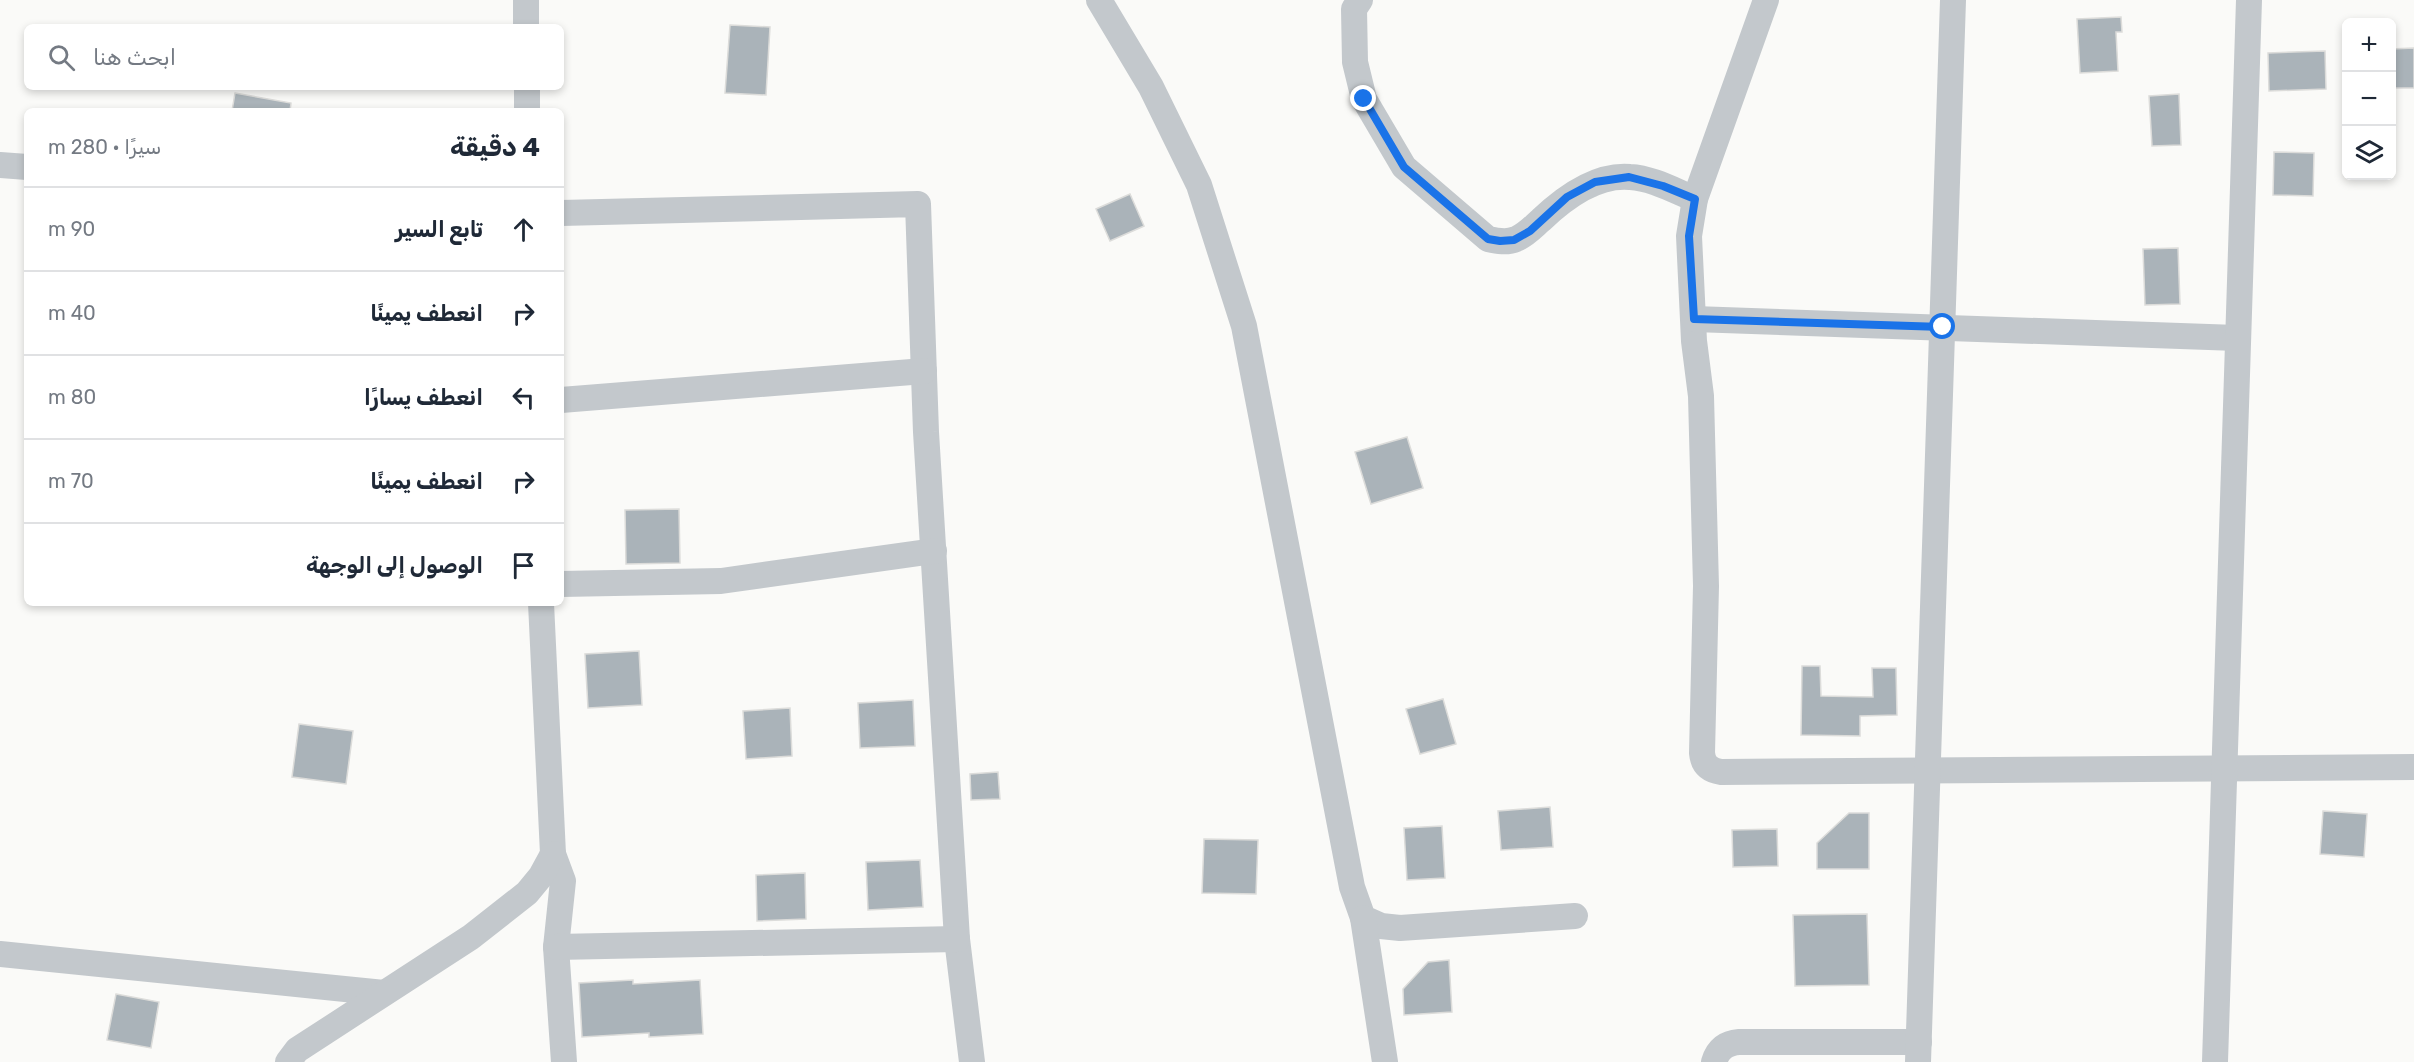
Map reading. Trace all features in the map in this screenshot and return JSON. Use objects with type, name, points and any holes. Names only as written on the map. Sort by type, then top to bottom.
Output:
[{"type":"street","points":[[526,0],[526,24]]},
{"type":"street","points":[[1099,0],[1151,87],[1199,185],[1244,326],[1352,887],[1363,918],[1385,1062]]},
{"type":"street","points":[[1360,0],[1354,9],[1354,62],[1364,99],[1404,167],[1488,239],[1514,240],[1530,231],[1567,197],[1595,182],[1629,177],[1663,186],[1695,199]]},
{"type":"street","points":[[1766,0],[1695,199],[1689,236],[1696,363],[1701,396],[1706,586],[1702,753],[1705,764],[1714,771],[1721,772],[2414,767]]},
{"type":"street","points":[[1714,1062],[1721,1049],[1733,1042],[1918,1052],[1953,0]]},
{"type":"street","points":[[2215,1062],[2249,0]]},
{"type":"street","points":[[527,90],[527,108]]},
{"type":"street","points":[[0,165],[24,167]]},
{"type":"street","points":[[564,213],[918,204],[924,371],[957,939],[972,1062]]},
{"type":"street","points":[[1694,319],[2237,338]]},
{"type":"street","points":[[564,400],[924,371]]},
{"type":"street","points":[[564,584],[722,581],[934,551]]},
{"type":"street","points":[[541,606],[553,854],[562,881],[556,947],[564,1062]]},
{"type":"street","points":[[288,1062],[297,1050],[471,937],[527,893],[541,876],[553,854]]},
{"type":"street","points":[[1363,918],[1381,926],[1400,928],[1575,916]]},
{"type":"street","points":[[556,947],[957,939]]},
{"type":"street","points":[[0,954],[384,993]]},
{"type":"building","points":[[2121,17],[2122,32],[2116,32],[2118,71],[2080,73],[2077,19]]},
{"type":"building","points":[[730,25],[770,27],[766,95],[725,93]]},
{"type":"building","points":[[2414,48],[2414,88],[2396,88],[2396,49]]},
{"type":"building","points":[[2325,51],[2326,89],[2269,91],[2268,53]]},
{"type":"building","points":[[235,93],[291,103],[290,108],[232,108]]},
{"type":"building","points":[[2179,94],[2181,145],[2152,146],[2149,96]]},
{"type":"building","points":[[2274,152],[2314,153],[2313,196],[2273,195]]},
{"type":"building","points":[[1130,194],[1144,226],[1110,241],[1096,209]]},
{"type":"building","points":[[2178,248],[2180,304],[2145,305],[2143,249]]},
{"type":"building","points":[[1407,437],[1423,488],[1371,504],[1355,452]]},
{"type":"building","points":[[679,509],[680,563],[626,564],[625,510]]},
{"type":"building","points":[[639,651],[642,705],[588,708],[585,654]]},
{"type":"building","points":[[1802,666],[1820,666],[1821,696],[1873,697],[1872,668],[1896,668],[1897,715],[1860,716],[1860,736],[1801,735]]},
{"type":"building","points":[[1443,699],[1456,744],[1420,754],[1406,709]]},
{"type":"building","points":[[913,700],[915,746],[860,748],[858,703]]},
{"type":"building","points":[[790,708],[792,756],[746,759],[743,711]]},
{"type":"building","points":[[299,724],[353,731],[346,784],[292,777]]},
{"type":"building","points":[[998,772],[1000,799],[971,800],[970,774]]},
{"type":"building","points":[[1550,807],[1553,847],[1501,850],[1498,811]]},
{"type":"building","points":[[2323,811],[2367,814],[2364,857],[2320,854]]},
{"type":"building","points":[[1849,813],[1869,813],[1869,869],[1817,869],[1817,843]]},
{"type":"building","points":[[1442,826],[1445,878],[1407,880],[1404,828]]},
{"type":"building","points":[[1777,829],[1778,866],[1733,867],[1732,830]]},
{"type":"building","points":[[1204,839],[1258,840],[1256,894],[1202,893]]},
{"type":"building","points":[[920,860],[923,907],[868,910],[866,862]]},
{"type":"building","points":[[805,873],[806,919],[757,921],[756,875]]},
{"type":"building","points":[[1867,914],[1869,985],[1795,986],[1793,915]]},
{"type":"building","points":[[1449,960],[1452,1012],[1404,1015],[1403,989],[1428,962]]},
{"type":"building","points":[[633,980],[633,984],[700,980],[703,1034],[649,1037],[649,1033],[582,1037],[579,983]]},
{"type":"building","points":[[116,994],[159,1002],[151,1048],[107,1040]]},
{"type":"route","points":[[1364,99],[1404,167],[1488,239],[1514,240],[1530,231],[1567,197],[1595,182],[1629,177],[1663,186],[1695,199],[1689,236],[1694,319],[1943,327]]}]
